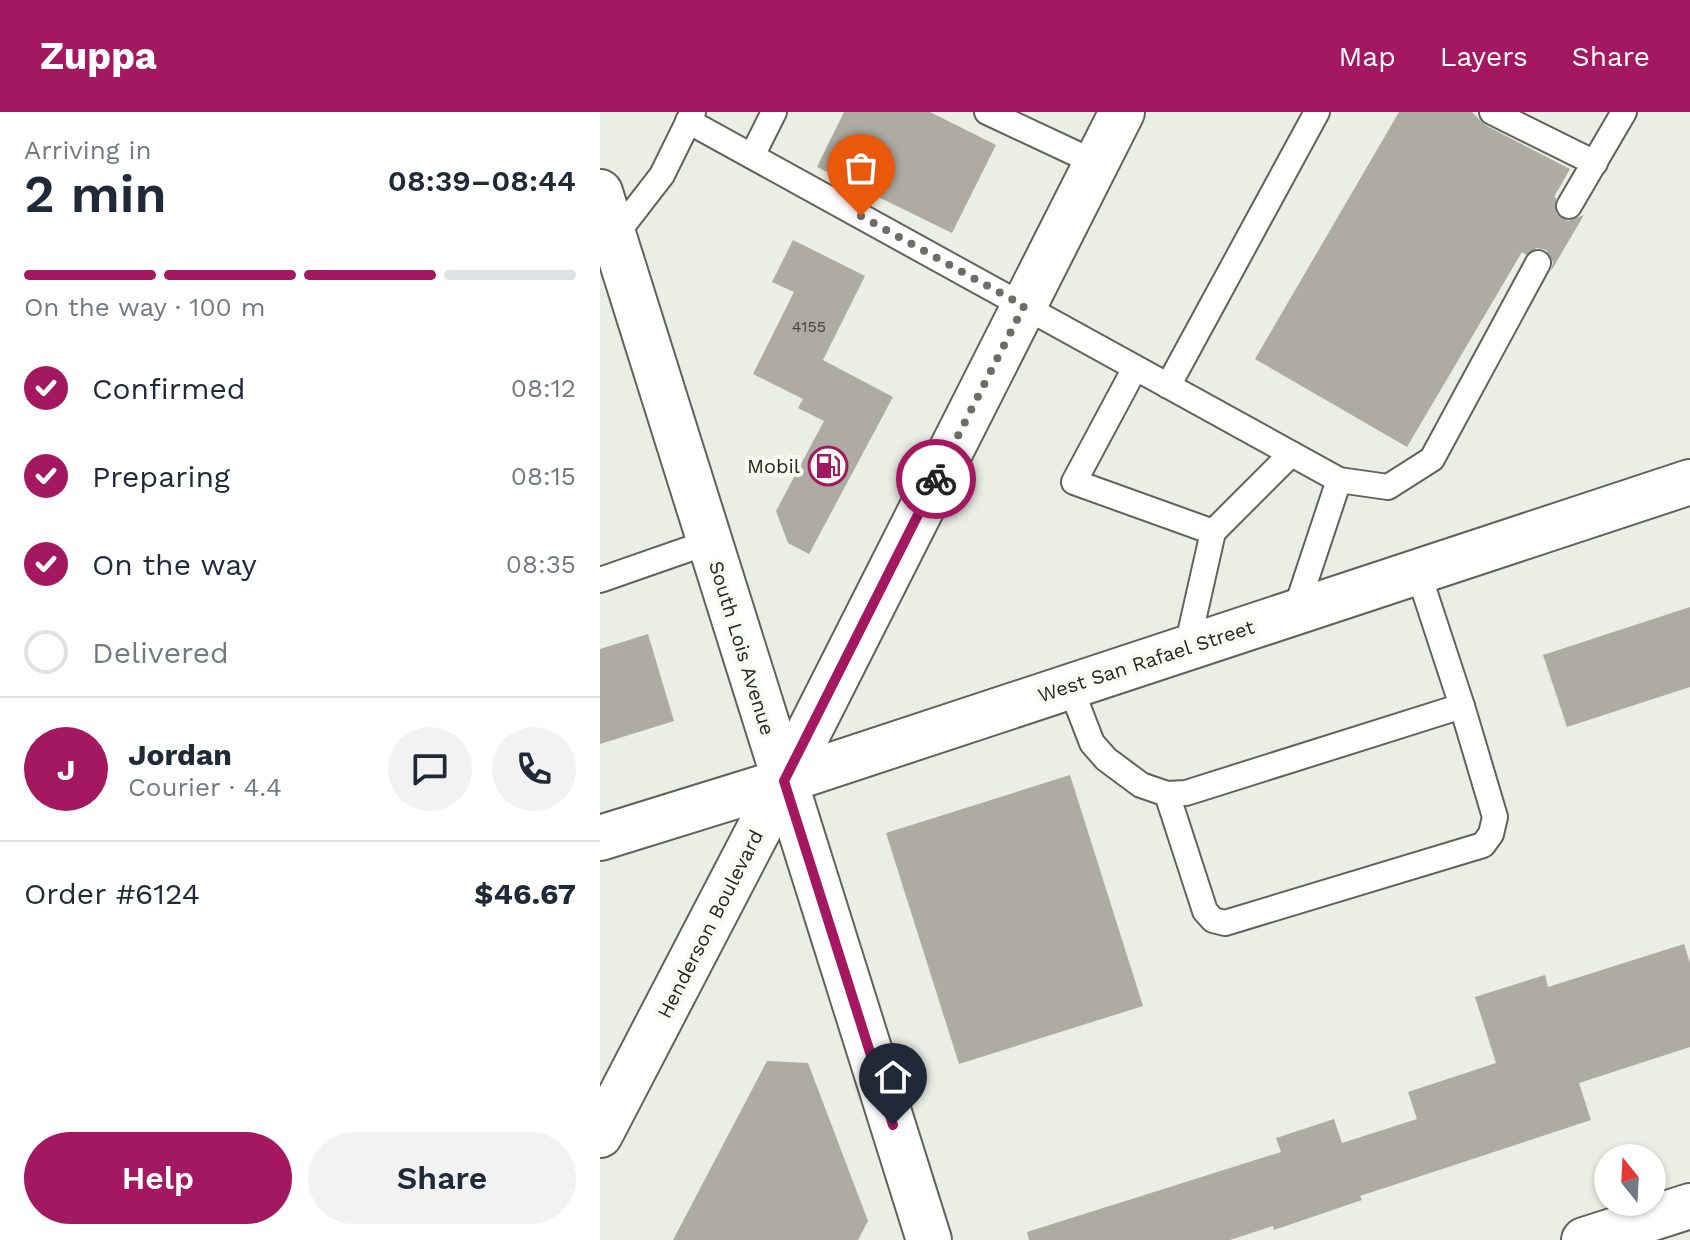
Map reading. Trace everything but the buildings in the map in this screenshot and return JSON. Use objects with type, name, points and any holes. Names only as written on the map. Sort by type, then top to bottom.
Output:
[{"type":"street","name":"Henderson Boulevard","points":[[600,1135],[784,781],[1122,112]]},
{"type":"street","name":"South Lois Avenue","points":[[600,192],[929,1240]]},
{"type":"street","name":"West San Rafael Street","points":[[600,838],[784,781],[1690,482]]},
{"type":"street","points":[[1584,1240],[1690,1206]]},
{"type":"lane","points":[[752,156],[774,112]]},
{"type":"lane","points":[[987,112],[1096,163]]},
{"type":"lane","points":[[1168,386],[1317,112]]},
{"type":"lane","points":[[1492,112],[1595,163]]},
{"type":"lane","points":[[1569,206],[1624,112]]},
{"type":"lane","points":[[614,237],[662,175],[690,117],[752,156],[1339,480],[1388,487],[1432,459],[1538,263]]},
{"type":"lane","points":[[1135,368],[1074,482],[1213,532]]},
{"type":"lane","points":[[1187,647],[1213,532],[1291,454]]},
{"type":"lane","points":[[1295,612],[1339,480]]},
{"type":"lane","points":[[600,580],[709,542]]},
{"type":"lane","points":[[1167,794],[1205,911],[1213,920],[1225,923],[1483,845],[1491,834],[1495,817],[1418,572]]},
{"type":"lane","points":[[1070,686],[1092,743],[1106,759],[1141,785],[1167,794],[1186,793],[1462,706]]},
{"type":"way so far","points":[[861,216],[1024,306],[936,479]]},
{"type":"place","name":"Mobil","points":[[828,466]]},
{"type":"route","points":[[893,1125],[784,781],[936,479]]}]
